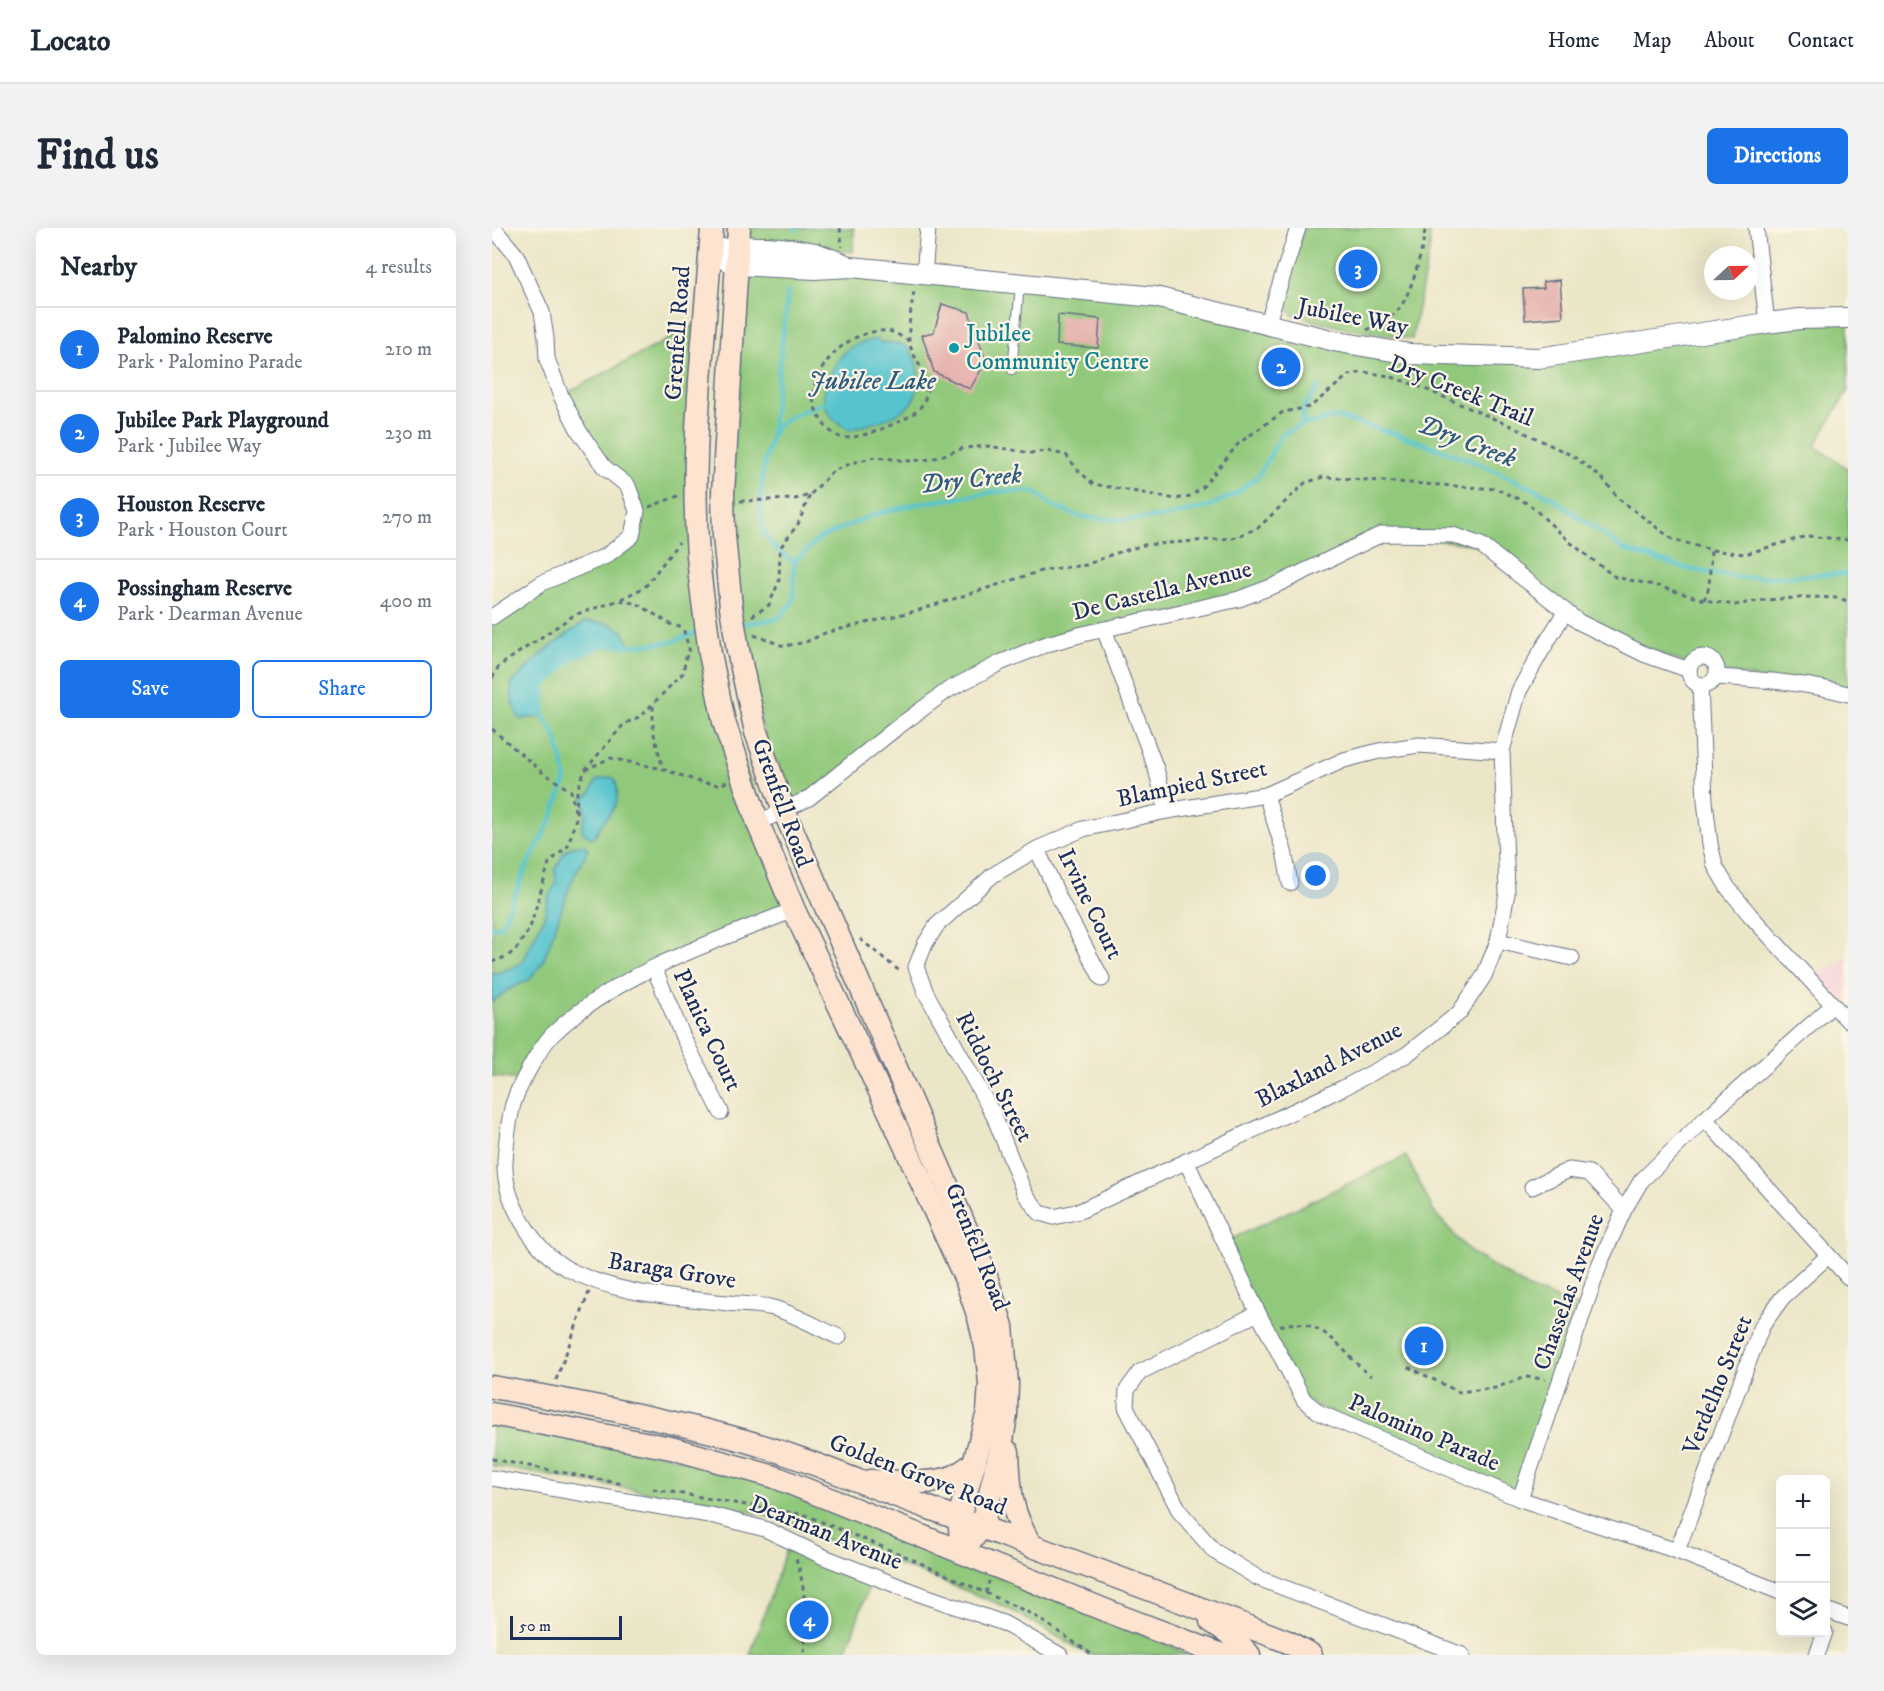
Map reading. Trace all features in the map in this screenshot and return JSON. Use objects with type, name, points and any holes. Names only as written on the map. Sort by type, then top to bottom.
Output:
[{"type":"main road","name":"Grenfell Road","points":[[712,228],[696,462],[697,542],[710,653],[724,722],[758,823],[794,910],[967,1282],[987,1347],[990,1383],[988,1412],[959,1518],[962,1551]]},
{"type":"main road","name":"Grenfell Road","points":[[738,247],[723,493],[724,536],[738,650],[756,732],[784,811],[984,1270],[1002,1326],[1006,1372],[1006,1415],[1001,1447],[982,1527],[962,1551]]},
{"type":"main road","name":"Golden Grove Road","points":[[492,1387],[585,1404],[732,1437],[1154,1590],[1288,1642],[1311,1655]]},
{"type":"main road","points":[[492,1414],[671,1448],[775,1477],[1222,1655]]},
{"type":"main road","points":[[1006,1415],[1011,1503],[1018,1525],[1030,1546]]},
{"type":"main road","points":[[857,1481],[935,1480],[956,1475],[975,1462]]},
{"type":"main road","points":[[1154,1590],[1215,1623],[1238,1641],[1249,1655]]},
{"type":"main road","points":[[1143,1625],[1191,1655]]},
{"type":"street","points":[[920,274],[928,228]]},
{"type":"street","points":[[1267,325],[1298,228]]},
{"type":"street","points":[[1756,228],[1767,323]]},
{"type":"street","points":[[493,613],[542,583],[606,556],[632,536],[637,511],[628,486],[604,467],[574,423],[547,359],[542,312],[516,255],[499,230]]},
{"type":"street","name":"Jubilee Way","points":[[710,252],[738,247],[816,254],[851,267],[1155,297],[1339,342],[1410,354],[1538,358],[1767,323],[1800,319],[1848,318]]},
{"type":"street","name":"De Castella Avenue","points":[[758,823],[809,798],[948,690],[1002,662],[1047,644],[1239,599],[1276,585],[1382,534],[1453,535],[1481,545],[1579,622],[1611,640],[1689,670]]},
{"type":"street","name":"Blaxland Avenue","points":[[1054,1217],[1080,1211],[1343,1088],[1406,1055],[1459,1013],[1484,976],[1498,941],[1507,893],[1502,751],[1519,691],[1565,612]]},
{"type":"street","points":[[1104,629],[1156,769],[1167,811]]},
{"type":"street","points":[[1716,677],[1716,666],[1708,658],[1693,660],[1689,670],[1690,676],[1700,685],[1708,684],[1716,677],[1789,682],[1824,687],[1848,694]]},
{"type":"street","points":[[1700,685],[1705,801],[1715,866],[1728,888],[1750,915],[1848,1021]]},
{"type":"street","name":"Blampied Street","points":[[925,944],[937,925],[993,875],[1037,849],[1083,829],[1167,811],[1266,795],[1344,760],[1380,751],[1419,745],[1502,751]]},
{"type":"street","points":[[1266,795],[1284,852],[1290,883]]},
{"type":"street","name":"Irvine Court","points":[[1037,849],[1061,902],[1102,979]]},
{"type":"street","name":"Baraga Grove","points":[[794,910],[654,968],[597,999],[552,1035],[534,1062],[512,1106],[505,1175],[516,1213],[538,1244],[564,1267],[601,1284],[659,1296],[773,1308],[839,1337]]},
{"type":"street","points":[[1498,941],[1572,958]]},
{"type":"street","name":"Riddoch Street","points":[[925,944],[916,966],[926,993],[994,1116],[1024,1194],[1040,1213],[1054,1217]]},
{"type":"street","name":"Planica Court","points":[[654,968],[683,1037],[721,1112]]},
{"type":"street","name":"Chasselas Avenue","points":[[1520,1499],[1600,1263],[1624,1210],[1641,1181],[1705,1119],[1833,1005]]},
{"type":"street","points":[[1705,1119],[1848,1277]]},
{"type":"street","name":"Palomino Parade","points":[[1186,1161],[1258,1313],[1304,1400],[1320,1413],[1520,1499],[1677,1551],[1776,1590]]},
{"type":"street","points":[[1532,1187],[1569,1170],[1589,1173],[1624,1210]]},
{"type":"street","name":"Verdelho Street","points":[[1677,1551],[1762,1326],[1782,1298],[1828,1256]]},
{"type":"street","points":[[1258,1313],[1140,1372],[1127,1390],[1126,1407],[1180,1512],[1214,1551],[1258,1578],[1462,1655]]},
{"type":"street","name":"Dearman Avenue","points":[[492,1478],[715,1516],[765,1528],[824,1557],[911,1591],[1003,1623],[1060,1655]]},
{"type":"street","points":[[1830,1611],[1848,1618]]},
{"type":"street","points":[[1816,1655],[1823,1637]]},
{"type":"lane","points":[[1012,370],[1020,284]]},
{"type":"path","points":[[1339,342],[1378,324],[1399,309],[1413,279],[1425,243],[1425,228]]},
{"type":"path","points":[[909,341],[891,331],[860,336],[843,344],[830,357],[813,393],[814,403],[822,423],[840,437],[877,432],[915,414],[925,399],[927,389],[924,375],[909,341],[920,274]]},
{"type":"path","name":"Dry Creek Trail","points":[[810,495],[833,471],[852,463],[875,457],[909,461],[932,459],[964,448],[989,446],[1030,453],[1047,451],[1066,455],[1093,484],[1176,499],[1190,496],[1202,488],[1239,443],[1283,412],[1310,407],[1349,375],[1364,372],[1389,376],[1418,386],[1511,426],[1573,456],[1602,478],[1619,499],[1672,539],[1711,550],[1745,554],[1807,536],[1848,540]]},
{"type":"path","points":[[739,501],[795,499],[810,495]]},
{"type":"path","points":[[753,616],[769,605],[779,581],[780,548],[798,524],[810,495]]},
{"type":"path","points":[[637,511],[678,496]]},
{"type":"path","points":[[492,678],[499,666],[574,615],[620,600],[645,586],[681,539]]},
{"type":"path","points":[[1704,600],[1709,587],[1711,550]]},
{"type":"path","points":[[492,962],[508,956],[517,948],[530,928],[549,863],[568,846],[576,818],[577,791],[585,770],[624,724],[641,716],[683,673],[686,657],[690,652],[683,628],[670,624],[638,604],[620,600]]},
{"type":"path","points":[[653,704],[653,730],[663,769]]},
{"type":"path","points":[[492,729],[542,771],[571,791],[576,818]]},
{"type":"path","points":[[585,770],[610,758],[663,769],[700,782],[718,785],[742,775]]},
{"type":"path","points":[[854,935],[926,993]]},
{"type":"path","points":[[556,1380],[593,1280]]},
{"type":"path","points":[[1268,1332],[1287,1324],[1296,1323],[1321,1329],[1363,1371],[1371,1376]]},
{"type":"path","points":[[1408,1367],[1459,1392],[1496,1388],[1525,1377],[1541,1377],[1559,1383]]},
{"type":"path","points":[[790,1551],[796,1560],[802,1578],[806,1602],[804,1655]]},
{"type":"path","points":[[986,1593],[989,1579]]},
{"type":"shaded area","points":[[1848,957],[1848,1020],[1811,981]]},
{"type":"green space","points":[[745,228],[854,228],[853,252],[755,243],[748,239]]},
{"type":"green space","points":[[1304,228],[1430,228],[1430,246],[1412,339],[1344,328],[1293,315],[1285,306],[1284,293]]},
{"type":"green space","points":[[736,265],[1155,297],[1410,354],[1538,358],[1848,319],[1848,390],[1815,446],[1848,469],[1848,696],[1690,665],[1579,622],[1481,545],[1382,534],[1268,588],[1040,647],[948,690],[784,811],[729,597]]},
{"type":"green space","points":[[706,319],[701,378],[714,673],[794,910],[654,968],[552,1035],[524,1081],[492,1076],[492,617],[632,536],[637,511],[561,396]]},
{"type":"green space","points":[[1406,1156],[1434,1212],[1470,1252],[1528,1288],[1584,1309],[1520,1499],[1304,1400],[1225,1242]]},
{"type":"green space","points":[[492,1420],[670,1456],[770,1484],[1169,1645],[1188,1655],[1090,1655],[1004,1606],[767,1516],[715,1503],[492,1466]]},
{"type":"green space","points":[[786,1550],[869,1586],[845,1655],[750,1655]]},
{"type":"water","name":"Jubilee Lake","points":[[878,339],[879,342],[906,346],[911,352],[918,369],[918,387],[912,402],[906,408],[893,416],[850,430],[835,420],[826,408],[825,386],[837,361],[847,350],[860,343]]},
{"type":"water","points":[[585,622],[607,623],[623,631],[630,646],[605,645],[573,658],[544,686],[544,717],[519,719],[512,702],[511,684],[546,651]]},
{"type":"water","points":[[611,777],[615,779],[617,790],[615,805],[594,837],[591,838],[583,833],[582,828],[586,815],[583,798],[590,794],[597,780]]},
{"type":"water","points":[[584,845],[588,849],[571,883],[543,962],[529,980],[508,990],[492,1002],[492,973],[501,972],[522,963],[544,917],[548,899],[556,883],[555,871],[563,854],[569,848]]},
{"type":"building","points":[[1560,280],[1563,317],[1525,320],[1523,289],[1544,288],[1543,282]]},
{"type":"building","name":"Jubilee Community Centre","points":[[942,304],[969,312],[986,361],[970,389],[934,372],[922,335],[934,332]]},
{"type":"building","points":[[1058,315],[1100,319],[1098,348],[1057,345]]},
{"type":"waterway","points":[[771,435],[788,292]]},
{"type":"waterway","points":[[1302,425],[1304,408],[1319,386]]},
{"type":"waterway","points":[[794,562],[772,545],[763,527],[761,498],[764,464],[778,425],[793,415],[824,403]]},
{"type":"waterway","name":"Dry Creek","points":[[741,624],[778,619],[793,601],[794,562],[820,538],[873,515],[917,504],[1000,491],[1035,492],[1053,506],[1081,517],[1122,520],[1164,517],[1208,507],[1237,493],[1259,475],[1282,434],[1302,425],[1337,417],[1396,434],[1471,460],[1551,497],[1625,550],[1688,569],[1741,578],[1843,574],[1848,576]]},
{"type":"waterway","name":"Dry Creek","points":[[492,928],[502,925],[527,866],[551,820],[566,779],[557,739],[544,717],[544,686],[573,658],[605,645],[630,646],[671,642],[700,631]]},
{"type":"place","name":"Houston Reserve","points":[[1358,269]]},
{"type":"place","name":"Jubilee Community Centre","points":[[954,348]]},
{"type":"place","name":"Jubilee Park Playground","points":[[1281,367]]},
{"type":"place","name":"Palomino Reserve","points":[[1424,1346]]},
{"type":"place","name":"Possingham Reserve","points":[[809,1620]]}]
